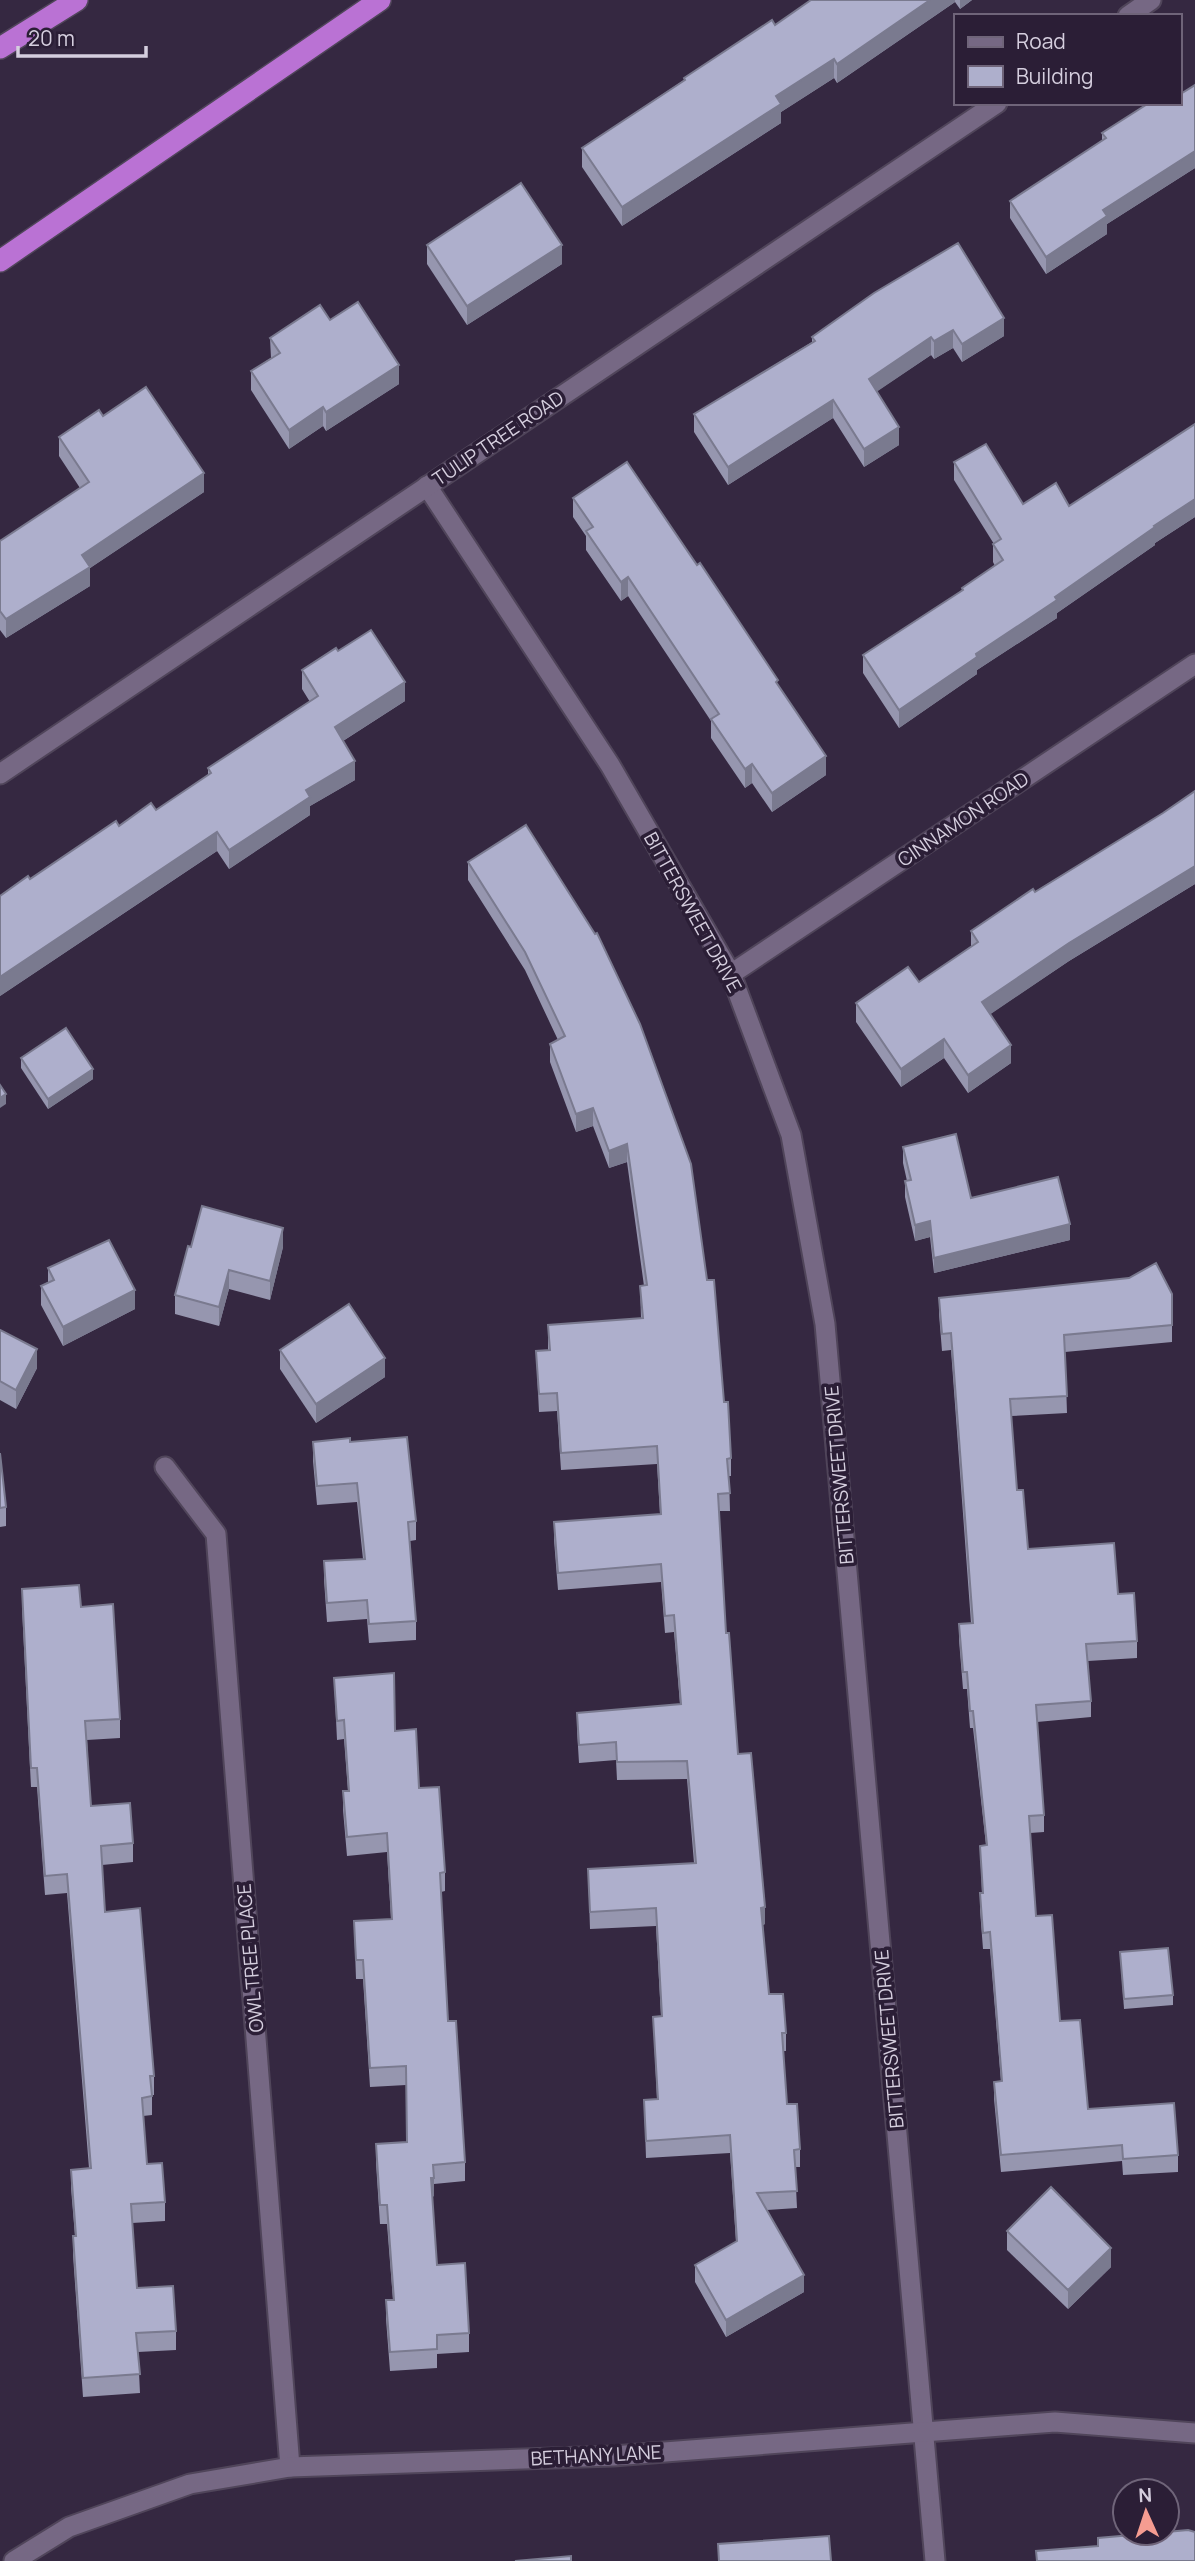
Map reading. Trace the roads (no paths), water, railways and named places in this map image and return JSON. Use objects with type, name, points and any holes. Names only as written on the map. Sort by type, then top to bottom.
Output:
[{"type":"highway","points":[[0,48],[77,0]]},
{"type":"highway","points":[[0,261],[380,0]]},
{"type":"street","points":[[1131,14],[1151,0]]},
{"type":"street","name":"TULIP TREE ROAD","points":[[0,774],[994,105]]},
{"type":"street","name":"BITTERSWEET DRIVE","points":[[427,485],[610,765],[731,974],[791,1135],[825,1324],[935,2561]]},
{"type":"street","name":"CINNAMON ROAD","points":[[731,974],[1195,664]]},
{"type":"street","name":"OWL TREE PLACE","points":[[165,1467],[216,1534],[290,2467]]},
{"type":"street","name":"BETHANY LANE","points":[[14,2561],[69,2527],[190,2484],[290,2467],[612,2456],[1055,2422],[1195,2433]]}]
